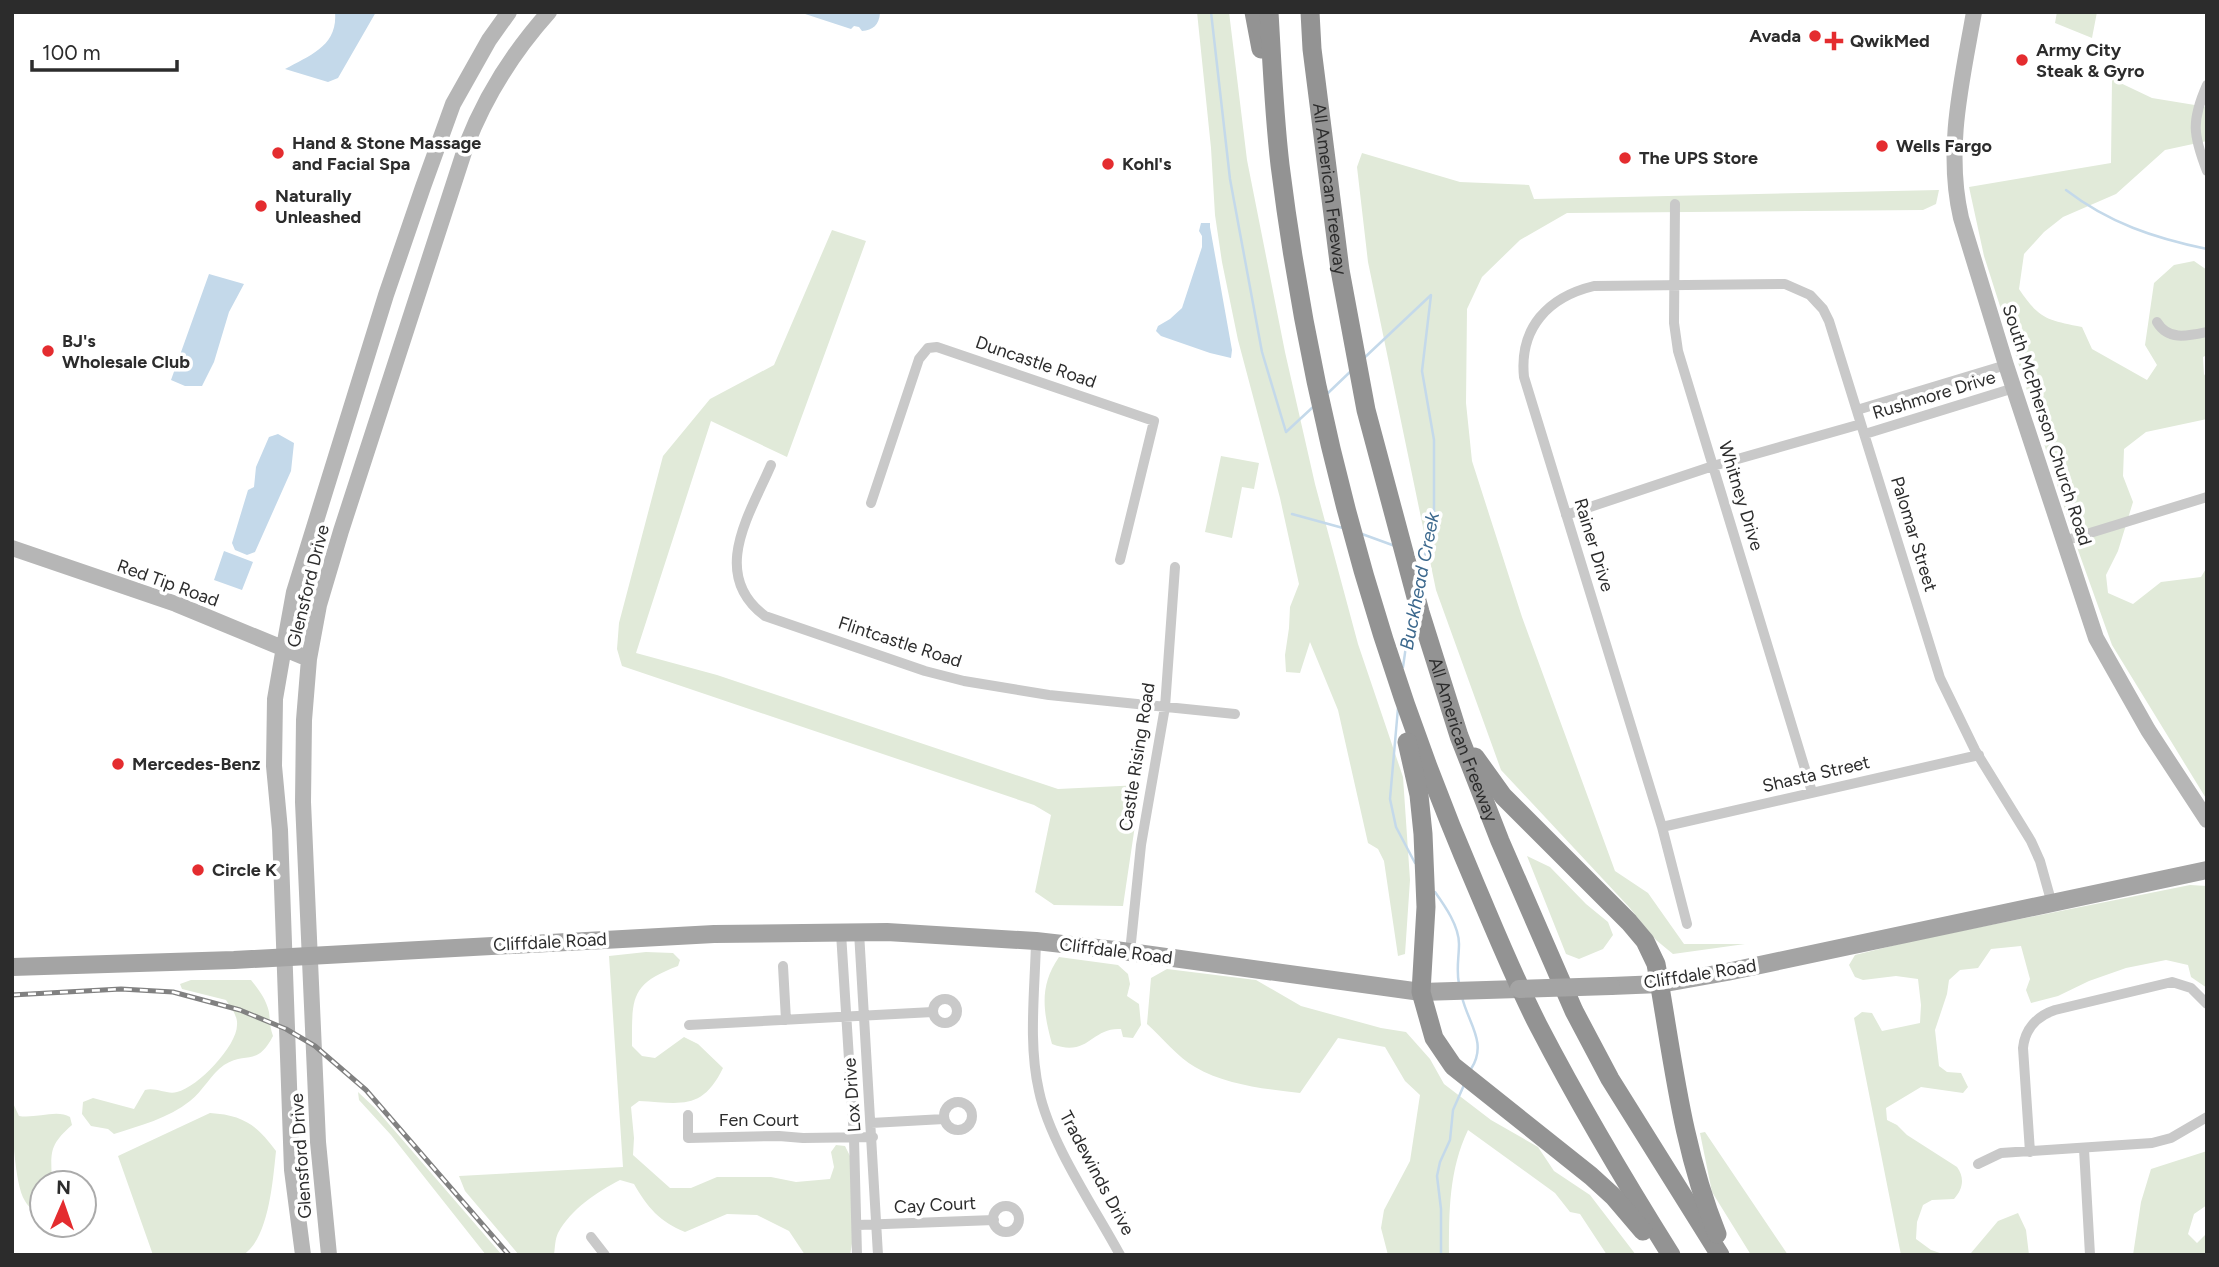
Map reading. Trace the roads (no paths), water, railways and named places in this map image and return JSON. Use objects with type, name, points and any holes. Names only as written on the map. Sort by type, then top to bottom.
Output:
[{"type":"highway","points":[[1254,12],[1294,268],[1319,396],[1419,794],[1426,907],[1421,992],[1434,1038],[1453,1066],[1614,1197],[1661,1255]]},
{"type":"highway","points":[[1269,12],[1279,160]]},
{"type":"highway","name":"All American Freeway","points":[[1313,12],[1312,49],[1340,270],[1366,410],[1420,612],[1459,736],[1500,841],[1574,1011],[1617,1090],[1723,1255]]},
{"type":"highway","points":[[1382,639],[1454,835],[1536,1022],[1609,1156],[1671,1255]]},
{"type":"highway","points":[[1459,736],[1503,796],[1645,941],[1656,964],[1684,1130],[1701,1193],[1723,1255]]},
{"type":"main road","name":"Glensford Drive","points":[[303,1255],[295,1210],[292,1170],[280,830],[274,766],[275,699],[294,592],[386,295],[459,92],[489,40],[509,12]]},
{"type":"main road","name":"Glensford Drive","points":[[329,1255],[318,1142],[303,802],[304,720],[309,659],[319,605],[341,531],[466,146],[475,123],[512,58],[549,12]]},
{"type":"main road","name":"South McPherson Church Road","points":[[1975,12],[1956,112],[1954,165],[1961,218],[2091,626],[2148,730],[2207,820]]},
{"type":"main road","name":"Red Tip Road","points":[[12,548],[176,604],[309,659]]},
{"type":"main road","name":"Cliffdale Road","points":[[12,967],[310,956],[713,934],[859,932],[923,933],[1036,941],[1421,992],[1660,984],[2207,870]]},
{"type":"street","points":[[2207,85],[2196,112],[2195,131],[2207,172]]},
{"type":"street","name":"Whitney Drive","points":[[1675,204],[1674,323],[1678,351],[1812,792]]},
{"type":"street","name":"Palomar Street","points":[[1675,284],[1785,284],[1810,295],[1823,309],[1940,678],[1953,709],[2031,841],[2040,861],[2052,904]]},
{"type":"street","name":"Rainer Drive","points":[[1675,284],[1594,286],[1580,290],[1546,310],[1530,332],[1523,357],[1524,377],[1662,827],[1686,924]]},
{"type":"street","points":[[2157,322],[2164,332],[2171,335],[2189,336],[2207,332]]},
{"type":"street","name":"Duncastle Road","points":[[871,503],[919,359],[928,348],[937,347],[1154,421],[1120,560]]},
{"type":"street","name":"Rushmore Drive","points":[[1857,410],[2006,365]]},
{"type":"street","name":"Rushmore Drive","points":[[1566,515],[1713,466],[2014,388]]},
{"type":"street","name":"Flintcastle Road","points":[[771,465],[740,535],[736,552],[741,585],[755,608],[765,615],[925,671],[964,681],[1049,695],[1235,714]]},
{"type":"street","points":[[2064,541],[2207,497]]},
{"type":"street","name":"Castle Rising Road","points":[[1130,952],[1141,845],[1165,707],[1175,567]]},
{"type":"street","name":"Shasta Street","points":[[1662,827],[1979,755]]},
{"type":"street","name":"Lox Drive","points":[[859,932],[878,1255]]},
{"type":"street","name":"Lox Drive","points":[[841,933],[854,1138],[857,1255]]},
{"type":"street","name":"Tradewinds Drive","points":[[1036,941],[1034,1054],[1039,1093],[1052,1131],[1120,1255]]},
{"type":"street","points":[[783,966],[786,1020]]},
{"type":"street","points":[[2030,1152],[2023,1048],[2026,1035],[2037,1019],[2055,1010],[2172,982],[2191,988],[2207,1004]]},
{"type":"street","points":[[689,1025],[933,1012]]},
{"type":"street","name":"Fen Court","points":[[688,1115],[688,1138],[854,1138]]},
{"type":"street","points":[[1978,1164],[2001,1153],[2152,1143],[2171,1138],[2207,1117]]},
{"type":"street","points":[[871,1123],[944,1119]]},
{"type":"street","points":[[854,1138],[873,1137]]},
{"type":"street","points":[[2084,1149],[2090,1255]]},
{"type":"street","name":"Cay Court","points":[[858,1225],[994,1220]]},
{"type":"street","points":[[591,1237],[604,1255]]},
{"type":"water","points":[[335,12],[376,12],[338,78],[328,82],[285,69],[313,54],[327,41],[335,24]]},
{"type":"water","points":[[799,12],[880,13],[875,26],[862,31],[859,27],[854,26],[851,29]]},
{"type":"water","points":[[1201,223],[1210,223],[1232,350],[1231,358],[1161,336],[1156,331],[1158,326],[1182,308],[1202,247],[1199,231]]},
{"type":"water","points":[[209,274],[244,284],[229,312],[214,362],[202,386],[185,386],[171,380]]},
{"type":"water","points":[[278,434],[294,443],[291,471],[255,552],[247,555],[235,550],[232,543],[248,490],[254,487],[256,467],[269,437]]},
{"type":"water","points":[[224,551],[253,562],[242,590],[214,580]]},
{"type":"waterway","name":"Buckhead Creek","points":[[1211,12],[1230,179],[1262,352],[1286,432],[1313,407]]},
{"type":"waterway","points":[[2066,190],[2099,212],[2133,228],[2207,249]]},
{"type":"waterway","name":"Buckhead Creek","points":[[1363,359],[1431,295],[1422,371],[1434,440],[1434,513],[1420,577]]},
{"type":"waterway","name":"Buckhead Creek","points":[[1328,393],[1351,371]]},
{"type":"waterway","points":[[1292,514],[1343,528]]},
{"type":"waterway","points":[[1362,534],[1395,546]]},
{"type":"waterway","name":"Buckhead Creek","points":[[1403,667],[1411,611]]},
{"type":"waterway","name":"Buckhead Creek","points":[[1398,708],[1390,799],[1396,827],[1415,863]]},
{"type":"waterway","name":"Buckhead Creek","points":[[1435,892],[1457,930],[1459,984]]},
{"type":"waterway","name":"Buckhead Creek","points":[[1462,997],[1477,1042],[1476,1060],[1471,1069]]},
{"type":"waterway","name":"Buckhead Creek","points":[[1441,1255],[1441,1209],[1437,1176],[1450,1140],[1453,1110],[1464,1085]]},
{"type":"railway","points":[[12,995],[121,989],[173,992],[240,1010],[286,1029],[315,1046],[366,1090],[509,1255]]},
{"type":"place","name":"Avada","points":[[1815,36]]},
{"type":"place","name":"QwikMed","points":[[1834,41]]},
{"type":"place","name":"Army City Steak & Gyro","points":[[2022,60]]},
{"type":"place","name":"Wells Fargo","points":[[1882,146]]},
{"type":"place","name":"Hand & Stone Massage and Facial Spa","points":[[278,153]]},
{"type":"place","name":"The UPS Store","points":[[1625,158]]},
{"type":"place","name":"Kohl's","points":[[1108,164]]},
{"type":"place","name":"Naturally Unleashed","points":[[261,206]]},
{"type":"place","name":"BJ's Wholesale Club","points":[[48,351]]},
{"type":"place","name":"Mercedes-Benz","points":[[118,764]]},
{"type":"place","name":"Circle K","points":[[198,870]]}]
